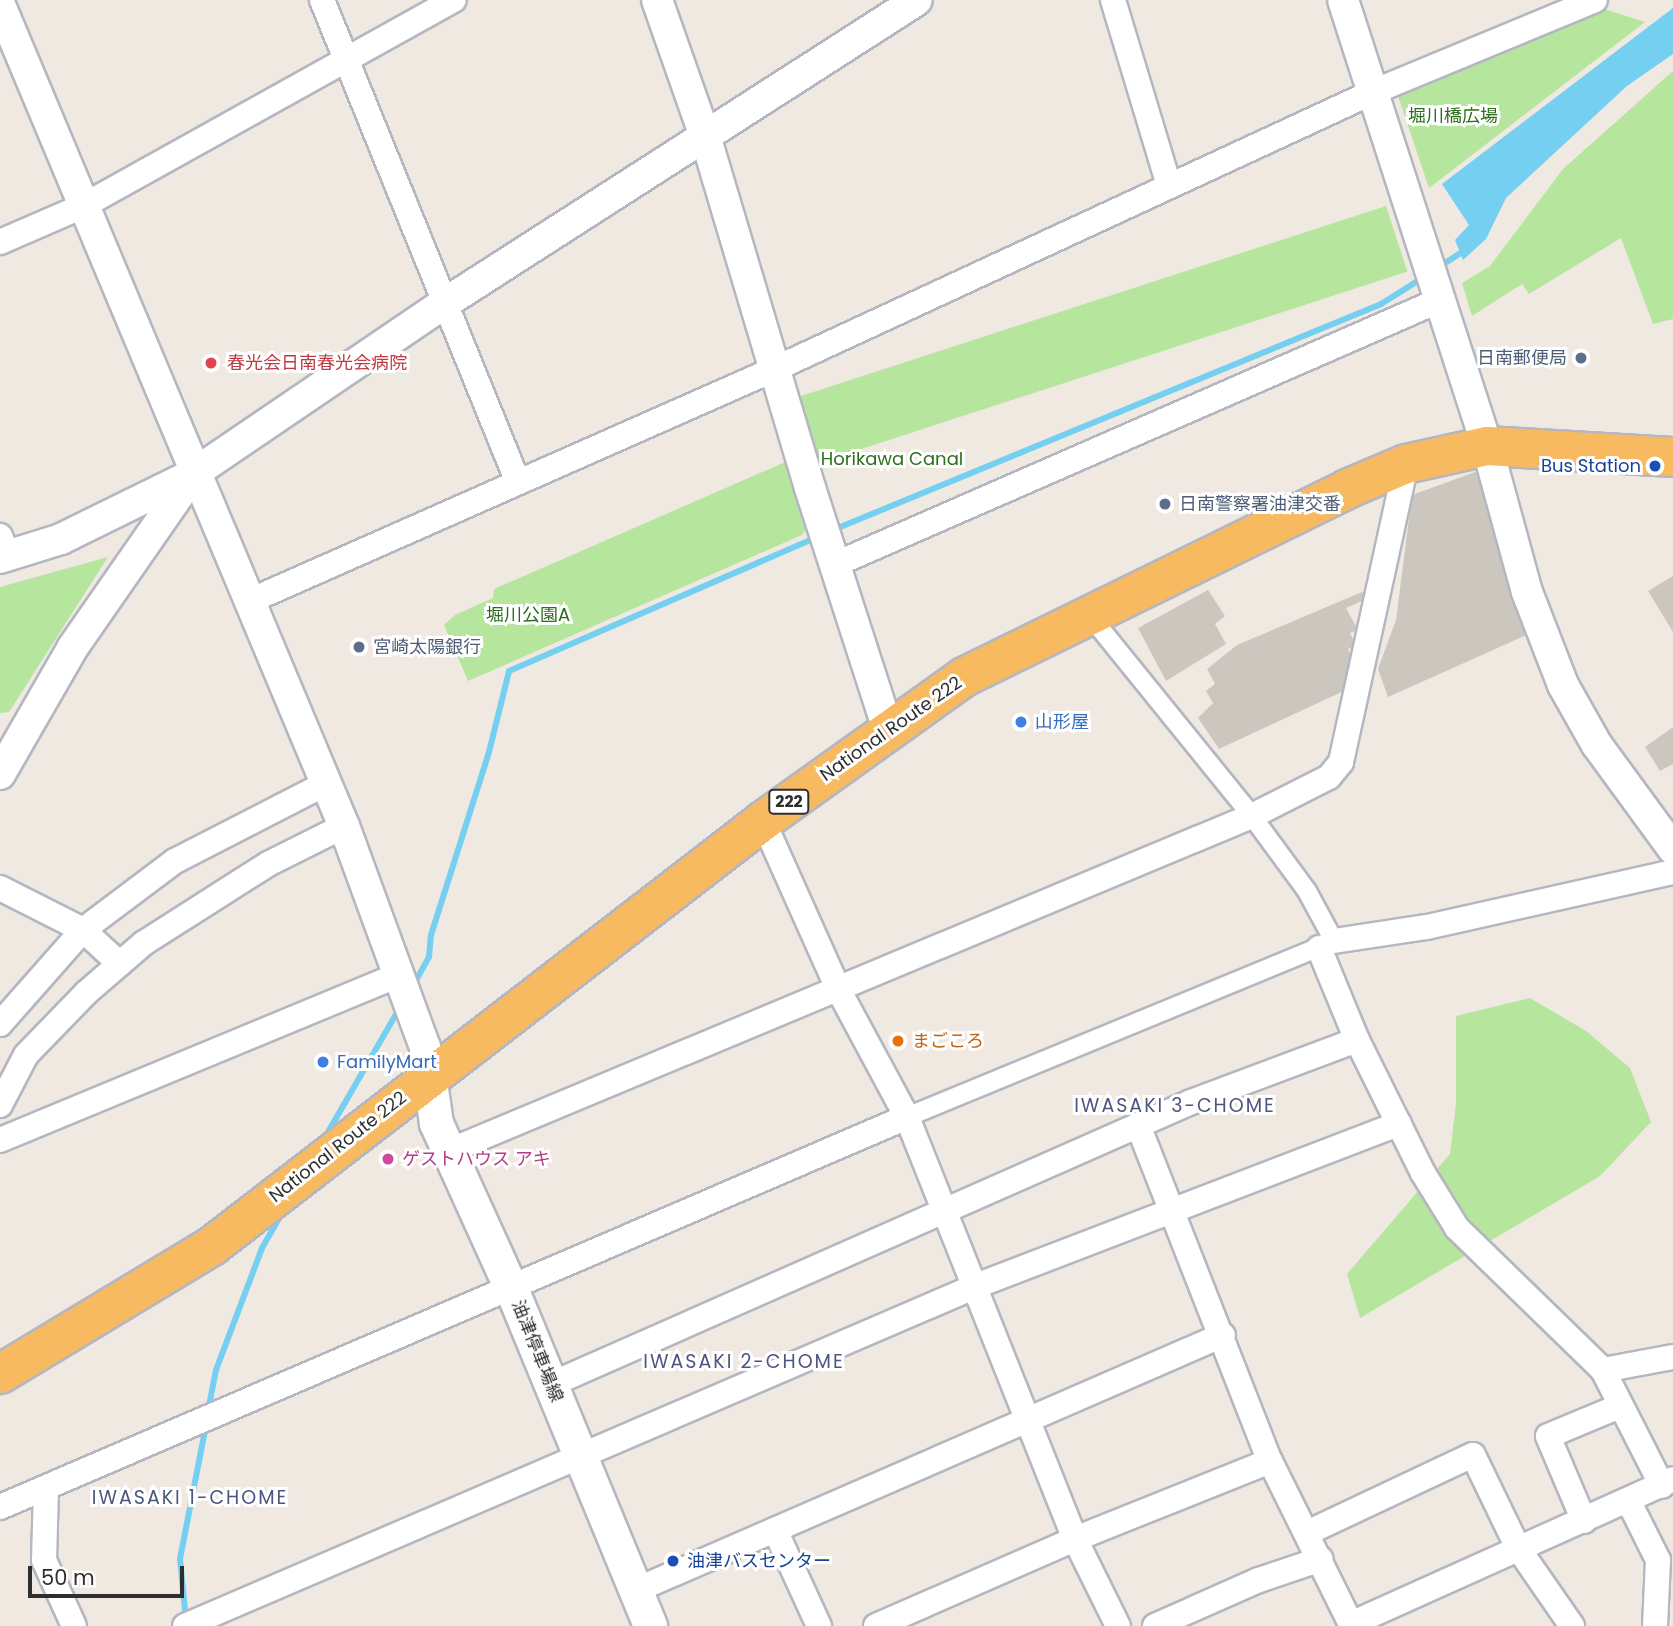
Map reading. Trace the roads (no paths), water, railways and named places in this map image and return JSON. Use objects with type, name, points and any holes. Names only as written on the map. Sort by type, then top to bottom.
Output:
[{"type":"highway","name":"National Route 222","points":[[0,1374],[212,1246],[429,1075],[762,821],[964,677],[1406,464],[1487,446],[1673,457]]},
{"type":"main road","name":"油津停車場線","points":[[429,1075],[436,1123],[552,1384],[577,1457],[650,1626]]},
{"type":"street","points":[[322,0],[442,305],[517,480]]},
{"type":"street","points":[[0,242],[85,205],[346,57],[454,0]]},
{"type":"street","points":[[657,0],[706,139],[777,368],[810,488],[888,730]]},
{"type":"street","points":[[3,550],[61,539],[193,474],[442,305],[706,139],[917,0]]},
{"type":"street","points":[[1112,0],[1169,185]]},
{"type":"street","points":[[1343,0],[1487,446],[1527,592],[1563,685],[1597,745],[1673,849]]},
{"type":"street","points":[[252,600],[517,480],[777,368],[1373,92],[1566,7],[1595,0]]},
{"type":"street","points":[[0,5],[85,205],[193,474],[252,600],[327,783],[396,976],[425,1047],[429,1075]]},
{"type":"street","points":[[834,556],[1438,293]]},
{"type":"street","points":[[449,1151],[1252,816],[1329,777],[1341,762],[1406,464]]},
{"type":"street","points":[[0,774],[74,647],[193,474]]},
{"type":"street","points":[[1089,615],[1252,816],[1307,891],[1357,1040],[1399,1124],[1457,1228],[1604,1370],[1620,1406],[1668,1482],[1629,1502],[1518,1548],[1351,1625],[1309,1532],[1270,1461],[1223,1335],[1138,1125]]},
{"type":"street","points":[[0,1024],[83,930],[175,860],[327,783]]},
{"type":"street","points":[[762,821],[838,989],[907,1117],[1075,1539],[1118,1626]]},
{"type":"street","points":[[0,1105],[26,1055],[120,964],[198,906],[344,826]]},
{"type":"street","points":[[0,1507],[907,1117],[1327,944],[1427,927],[1673,872]]},
{"type":"street","points":[[0,888],[83,930],[120,964]]},
{"type":"street","points":[[0,1140],[396,976]]},
{"type":"street","points":[[552,1384],[1138,1125],[1357,1040]]},
{"type":"street","points":[[185,1626],[975,1286],[1399,1124]]},
{"type":"street","points":[[634,1591],[1223,1335]]},
{"type":"street","points":[[1604,1370],[1673,1357]]},
{"type":"street","points":[[1584,1521],[1548,1436],[1620,1406]]},
{"type":"street","points":[[1309,1532],[1473,1455],[1518,1548],[1572,1626]]},
{"type":"street","points":[[876,1626],[1075,1539],[1270,1461]]},
{"type":"street","points":[[46,1489],[44,1560],[74,1626]]},
{"type":"street","points":[[1629,1502],[1665,1579],[1655,1626]]},
{"type":"street","points":[[775,1530],[819,1626]]},
{"type":"street","points":[[1155,1626],[1259,1580],[1321,1559]]},
{"type":"water","points":[[1673,8],[1673,54],[1627,86],[1506,198],[1486,239],[1463,260],[1455,240],[1469,225],[1442,184]]},
{"type":"waterway","points":[[1439,267],[1465,250]]},
{"type":"waterway","points":[[833,530],[1381,304],[1424,277]]},
{"type":"waterway","points":[[414,984],[429,957],[431,935],[489,752],[509,671],[817,537]]},
{"type":"waterway","points":[[324,1139],[399,1009]]},
{"type":"waterway","points":[[208,1411],[216,1370],[262,1248],[281,1215]]},
{"type":"waterway","points":[[186,1621],[180,1559],[206,1425]]},
{"type":"place","name":"日南郵便局","points":[[1581,358]]},
{"type":"place","name":"春光会日南春光会病院","points":[[211,363]]},
{"type":"place","name":"Bus Station","points":[[1655,466]]},
{"type":"place","name":"日南警察署油津交番","points":[[1165,504]]},
{"type":"place","name":"宮崎太陽銀行","points":[[359,647]]},
{"type":"place","name":"山形屋","points":[[1021,722]]},
{"type":"place","name":"まごころ","points":[[898,1041]]},
{"type":"place","name":"FamilyMart","points":[[323,1062]]},
{"type":"place","name":"ゲストハウス アキ","points":[[388,1159]]},
{"type":"place","name":"油津バスセンター","points":[[673,1561]]},
{"type":"district","name":"IWASAKI 3-CHOME","points":[[1175,1106]]},
{"type":"district","name":"IWASAKI 2-CHOME","points":[[744,1362]]},
{"type":"district","name":"IWASAKI 1-CHOME","points":[[190,1498]]},
{"type":"park label","name":"堀川橋広場","points":[[1453,116]]},
{"type":"park label","name":"Horikawa Canal","points":[[892,459]]},
{"type":"park label","name":"堀川公園A","points":[[528,615]]}]
